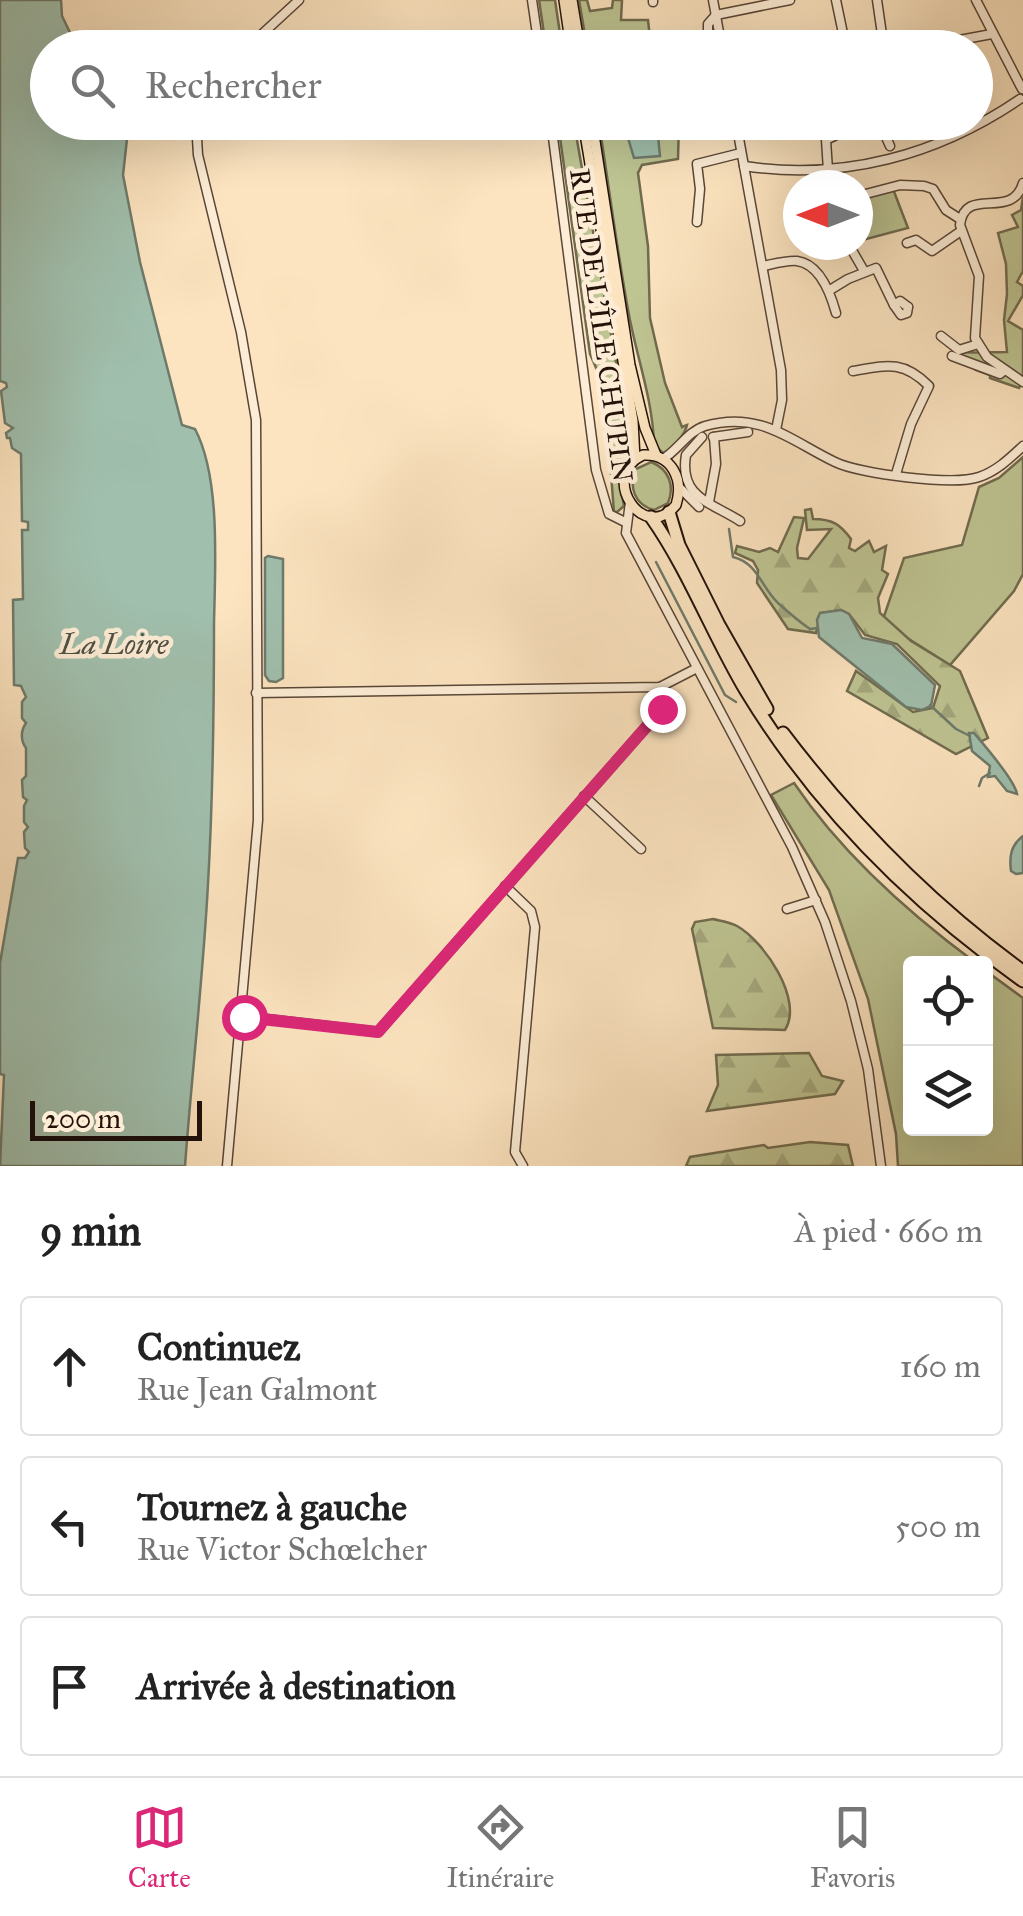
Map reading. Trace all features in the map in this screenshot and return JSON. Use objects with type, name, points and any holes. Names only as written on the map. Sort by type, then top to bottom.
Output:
[{"type":"highway","points":[[673,508],[679,545],[719,625],[774,720],[860,829],[923,891],[986,944],[996,946],[1023,968]]},
{"type":"highway","points":[[647,516],[748,695],[810,782],[855,835],[913,893],[1023,980]]},
{"type":"main road","points":[[564,0],[568,30]]},
{"type":"main road","points":[[572,0],[577,30]]},
{"type":"main road","points":[[586,140],[633,421],[635,459]]},
{"type":"main road","points":[[595,140],[630,365],[657,454],[675,472],[679,487],[673,508],[647,516],[630,502],[625,474],[635,459],[657,454]]},
{"type":"street","points":[[266,30],[298,0]]},
{"type":"street","points":[[532,0],[536,30]]},
{"type":"street","points":[[713,0],[719,30]]},
{"type":"street","points":[[708,30],[716,14],[790,0]]},
{"type":"street","points":[[836,0],[842,30]]},
{"type":"street","points":[[877,0],[881,30]]},
{"type":"street","points":[[976,0],[990,30]]},
{"type":"street","points":[[993,36],[1022,94],[993,115]]},
{"type":"street","points":[[197,140],[256,404],[258,826],[226,1166]]},
{"type":"street","name":"RUE DE L'ÎLE CHUPIN","points":[[553,140],[596,470],[609,514],[625,522],[626,533],[792,847],[816,900],[856,1018],[868,1068],[881,1166]]},
{"type":"street","points":[[739,140],[781,370],[782,400],[776,430]]},
{"type":"street","points":[[826,140],[826,170],[889,160],[945,140]]},
{"type":"street","points":[[887,140],[890,146]]},
{"type":"street","points":[[697,222],[697,164],[741,154]]},
{"type":"street","points":[[744,166],[783,170]]},
{"type":"street","points":[[1023,183],[1015,199],[1007,203],[974,204],[960,219],[979,276],[980,298],[974,325],[978,344],[987,357],[1023,382]]},
{"type":"street","points":[[873,192],[900,185],[924,186],[933,190],[946,210],[960,219]]},
{"type":"street","points":[[907,243],[916,240],[932,251],[961,231]]},
{"type":"street","points":[[858,260],[864,271]]},
{"type":"street","points":[[764,266],[801,262],[814,270],[830,290],[836,313]]},
{"type":"street","points":[[830,290],[876,268],[894,305]]},
{"type":"street","points":[[941,336],[959,350],[978,344]]},
{"type":"street","points":[[952,356],[1000,374],[1005,370]]},
{"type":"street","points":[[853,371],[886,366],[904,368],[915,372],[929,386],[911,424],[896,474]]},
{"type":"street","points":[[657,454],[700,433],[735,422],[776,430],[843,466],[968,480],[995,470],[1023,446]]},
{"type":"street","points":[[700,433],[714,438],[748,432]]},
{"type":"street","points":[[700,433],[689,449],[686,473],[690,491],[740,521]]},
{"type":"street","points":[[709,502],[716,464],[714,438]]},
{"type":"street","points":[[675,472],[686,440]]},
{"type":"street","points":[[673,508],[697,506],[679,487]]},
{"type":"street","points":[[630,502],[625,522],[647,516]]},
{"type":"street","points":[[256,693],[660,687],[697,668]]},
{"type":"street","points":[[240,1016],[378,1032],[662,709],[660,687]]},
{"type":"street","points":[[584,796],[641,849]]},
{"type":"street","points":[[505,886],[532,915],[535,926],[534,978],[515,1152],[525,1165]]},
{"type":"street","points":[[786,909],[816,900]]},
{"type":"green space","points":[[539,0],[555,0],[559,30],[543,30]]},
{"type":"green space","points":[[579,0],[587,0],[590,11],[612,8],[613,0],[622,0],[621,20],[648,20],[649,30],[584,30]]},
{"type":"green space","points":[[560,140],[577,140],[626,419],[627,460],[620,482],[624,506],[617,512],[604,386],[590,354]]},
{"type":"green space","points":[[602,140],[679,140],[678,159],[642,165],[638,173],[648,246],[650,318],[665,383],[682,427],[687,425],[678,442],[663,453],[654,445],[648,396],[625,291]]},
{"type":"green space","points":[[893,189],[908,228],[873,237],[873,195]]},
{"type":"green space","points":[[1023,197],[1023,271],[1017,282],[1023,286],[1023,295],[1008,321],[1023,330],[1023,380],[1019,388],[990,378],[976,370],[978,364],[953,355],[956,351],[1007,352],[1006,264],[998,233],[1018,227],[1012,215],[1021,210]]},
{"type":"green space","points":[[1023,457],[1023,574],[1014,591],[950,665],[882,622],[904,558],[962,545],[979,487],[999,478]]},
{"type":"green space","points":[[651,462],[666,474],[671,490],[668,503],[654,510],[638,500],[633,482],[636,469]]},
{"type":"green space","points":[[811,509],[813,519],[830,521],[843,530],[851,539],[849,548],[855,551],[869,541],[874,552],[886,546],[882,570],[888,574],[878,598],[880,613],[911,641],[960,671],[988,738],[956,754],[847,691],[856,671],[913,712],[933,708],[940,686],[897,644],[865,635],[849,614],[841,610],[821,613],[816,633],[788,629],[757,583],[758,570],[753,561],[735,553],[737,546],[778,552],[794,517],[804,518],[798,558],[808,559],[831,529],[807,530],[805,510]]},
{"type":"green space","points":[[794,783],[833,834],[877,881],[967,956],[903,956],[903,1136],[993,1136],[993,976],[1023,998],[1023,1166],[898,1166],[896,1134],[868,999],[829,890],[771,795]]},
{"type":"green space","points":[[713,919],[737,926],[769,958],[789,1003],[790,1018],[785,1030],[713,1028],[692,929],[695,922]]},
{"type":"green space","points":[[809,1053],[822,1076],[843,1081],[835,1094],[707,1111],[718,1085],[716,1055]]},
{"type":"green space","points":[[810,1142],[848,1145],[853,1166],[686,1166],[690,1157]]},
{"type":"water","name":"La Loire","points":[[0,0],[61,0],[62,16],[69,30],[30,30],[30,140],[127,140],[123,175],[140,262],[182,425],[195,429],[213,497],[211,819],[185,1166],[0,1166],[4,1075],[0,1074],[0,963],[18,858],[25,858],[29,852],[25,848],[27,800],[23,797],[22,780],[26,776],[22,702],[26,697],[21,686],[14,685],[13,600],[23,599],[22,530],[28,530],[28,522],[22,521],[21,454],[7,438],[6,433],[13,428],[5,423],[1,391],[7,387],[0,381]]},
{"type":"water","points":[[629,140],[658,140],[660,156],[634,158]]},
{"type":"water","points":[[268,556],[283,559],[283,678],[276,682],[265,675]]},
{"type":"water","points":[[841,610],[849,614],[862,638],[892,644],[935,685],[931,706],[922,710],[906,707],[819,637],[820,613]]},
{"type":"water","points":[[969,733],[974,733],[999,763],[1017,794],[1007,791],[995,776],[988,777],[990,766],[972,751]]},
{"type":"water","points":[[1023,836],[1023,873],[1016,874],[1011,871],[1011,856]]},
{"type":"waterway","points":[[729,529],[733,557],[748,564],[772,597],[793,616],[810,629],[818,628]]},
{"type":"waterway","points":[[656,562],[725,695],[736,702]]},
{"type":"waterway","points":[[930,705],[956,729],[970,736]]},
{"type":"waterway","points":[[979,786],[990,773]]},
{"type":"route","points":[[244,1017],[378,1032],[662,709]]}]
